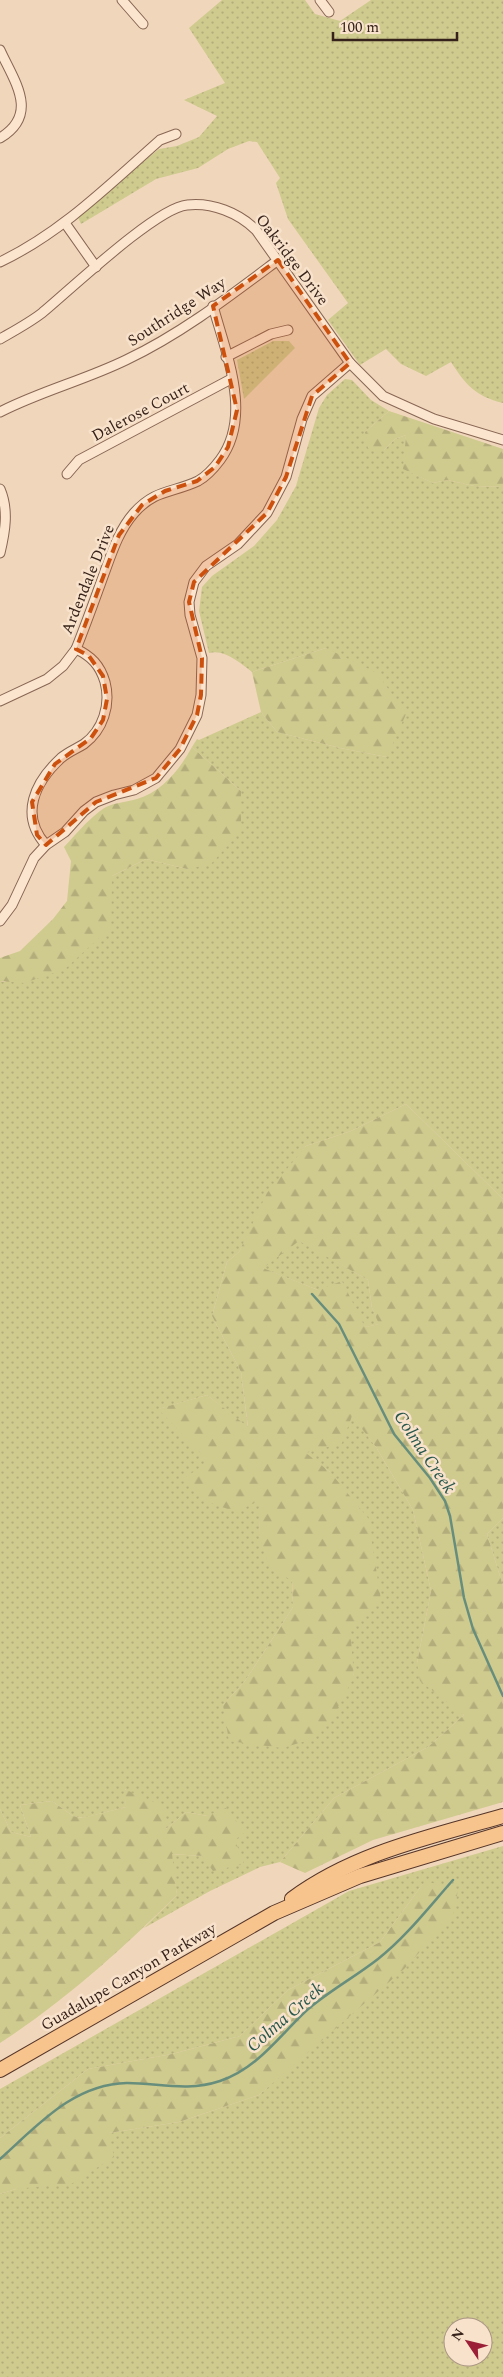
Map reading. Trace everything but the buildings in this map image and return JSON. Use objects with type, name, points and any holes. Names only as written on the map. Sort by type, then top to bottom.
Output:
[{"type":"main road","name":"Guadalupe Canyon Parkway","points":[[274,1913],[314,1883],[355,1862],[390,1849],[503,1816]]},
{"type":"main road","name":"Guadalupe Canyon Parkway","points":[[0,2070],[274,1913],[360,1876],[503,1833]]},
{"type":"street","points":[[122,0],[143,24]]},
{"type":"street","points":[[320,0],[330,12]]},
{"type":"street","points":[[0,50],[20,92],[22,106],[20,117],[14,127],[0,138]]},
{"type":"street","points":[[0,262],[26,249],[65,223],[160,140],[176,134]]},
{"type":"street","name":"Oakridge Drive","points":[[0,339],[40,314],[96,266],[168,212],[186,205],[204,205],[239,216],[256,230],[350,363],[383,396],[434,419],[503,440]]},
{"type":"street","points":[[65,223],[96,266]]},
{"type":"street","name":"Southridge Way","points":[[0,412],[46,390],[126,361],[166,338],[278,260]]},
{"type":"street","name":"Ardendale Drive","points":[[0,701],[47,679],[63,666],[76,649],[119,535],[129,519],[142,505],[157,495],[197,481],[206,475],[218,463],[228,447],[233,436],[236,410],[231,379],[213,306]]},
{"type":"street","points":[[226,357],[270,334],[288,330]]},
{"type":"street","points":[[0,921],[12,905],[34,858],[46,845],[65,832],[84,811],[96,802],[139,788],[156,778],[180,749],[197,715],[201,695],[202,658],[189,602],[194,582],[206,566],[238,544],[267,513],[286,477],[302,419],[312,396],[350,363]]},
{"type":"street","name":"Dalerose Court","points":[[67,474],[80,460],[231,379]]},
{"type":"street","points":[[0,489],[4,498],[6,514],[5,532],[0,554]]},
{"type":"street","points":[[46,845],[37,834],[32,823],[31,810],[34,795],[55,764],[91,738],[100,725],[106,710],[107,687],[103,676],[90,656],[76,649]]},
{"type":"highlighted area","points":[[278,260],[350,363],[312,396],[286,477],[267,513],[194,582],[189,602],[202,658],[201,695],[197,715],[180,749],[156,778],[96,802],[46,845],[37,835],[32,802],[55,764],[91,738],[103,720],[107,699],[103,676],[89,656],[76,649],[119,535],[142,505],[165,491],[197,481],[215,467],[228,447],[237,410],[213,306]]},
{"type":"green space","points":[[222,0],[305,0],[315,14],[340,21],[371,0],[503,0],[503,403],[478,393],[467,383],[451,362],[426,376],[401,364],[386,349],[360,365],[328,320],[348,303],[288,219],[276,183],[280,178],[257,142],[249,141],[228,149],[198,168],[156,179],[81,224],[77,215],[159,149],[177,146],[199,137],[217,116],[184,100],[225,83],[189,28]]},
{"type":"green space","points":[[273,341],[289,341],[295,348],[244,399],[237,360]]},
{"type":"green space","points":[[345,379],[352,380],[371,400],[389,411],[365,432],[384,450],[395,439],[406,435],[404,469],[433,483],[447,480],[474,486],[503,487],[503,1199],[406,1104],[351,1131],[306,1146],[251,1229],[239,1252],[227,1262],[212,1316],[241,1372],[248,1428],[207,1395],[159,1409],[261,1499],[259,1536],[292,1581],[293,1607],[245,1681],[223,1705],[354,1677],[330,1472],[305,1453],[352,1415],[376,1447],[413,1510],[431,1591],[417,1663],[464,1715],[428,1747],[334,1798],[280,1862],[260,1867],[210,1891],[144,1928],[177,1895],[171,1854],[202,1856],[207,1816],[186,1812],[166,1829],[125,1789],[126,1807],[83,1818],[73,1816],[52,1801],[20,1805],[31,1837],[11,1832],[0,1809],[0,981],[5,982],[112,876],[146,859],[187,869],[241,791],[192,747],[197,739],[199,740],[261,712],[277,732],[340,748],[387,757],[326,648],[252,672],[226,655],[215,652],[209,653],[199,611],[202,587],[212,576],[254,546],[277,520],[296,486],[319,408],[327,395]]},
{"type":"green space","points":[[389,411],[503,449],[503,487],[474,486],[447,480],[433,483],[403,469],[406,435],[395,439],[384,450],[368,448],[365,432]]},
{"type":"green space","points":[[326,648],[377,673],[406,714],[387,757],[340,748],[277,732],[261,712],[252,672]]},
{"type":"green space","points":[[192,747],[241,791],[241,831],[211,864],[187,869],[146,859],[112,876],[111,927],[65,969],[24,983],[0,981],[0,958],[20,951],[53,919],[67,901],[71,861],[64,847],[104,808],[146,796],[162,785],[176,771]]},
{"type":"green space","points":[[406,1104],[503,1199],[503,1518],[487,1534],[503,1586],[503,1802],[373,1840],[305,1873],[280,1862],[334,1798],[428,1747],[464,1715],[420,1681],[417,1663],[431,1591],[413,1510],[376,1447],[352,1416],[342,1443],[306,1453],[330,1472],[368,1518],[381,1600],[350,1628],[354,1677],[333,1716],[306,1741],[282,1748],[229,1741],[223,1705],[245,1681],[293,1607],[292,1581],[269,1566],[259,1536],[260,1500],[236,1512],[211,1503],[184,1478],[209,1462],[158,1409],[207,1395],[248,1427],[241,1372],[212,1316],[227,1262],[239,1252],[267,1193],[306,1146],[351,1131]],"holes":[[[299,1241],[368,1280],[372,1308],[379,1324],[365,1327],[342,1281],[318,1290],[263,1268]]]},
{"type":"green space","points":[[299,1240],[368,1280],[372,1308],[380,1324],[365,1327],[318,1290],[262,1268]]},
{"type":"green space","points":[[503,1518],[503,1586],[487,1534]]},
{"type":"green space","points":[[124,1789],[165,1807],[166,1829],[186,1812],[207,1816],[226,1808],[245,1832],[235,1840],[244,1864],[213,1871],[202,1856],[172,1854],[177,1895],[92,1974],[47,2010],[0,2043],[0,1809],[11,1832],[31,1837],[20,1805],[52,1801],[73,1816],[82,1818],[126,1807]]},
{"type":"green space","points":[[503,1846],[503,2377],[0,2377],[0,2194],[16,2189],[109,2133],[179,2122],[259,2095],[319,2041],[425,1881],[380,1942],[288,1990],[240,2036],[172,2054],[88,2069],[0,2138],[0,2089],[349,1891]]},
{"type":"green space","points":[[425,1881],[458,1890],[453,1916],[404,1969],[259,2095],[179,2122],[109,2133],[114,2157],[73,2183],[16,2189],[0,2194],[0,2138],[88,2069],[172,2054],[240,2036],[288,1990],[380,1942]]},
{"type":"waterway","name":"Colma Creek","points":[[312,1294],[339,1324],[394,1434],[430,1478],[445,1501],[450,1516],[464,1598],[473,1629],[503,1696]]},
{"type":"waterway","name":"Colma Creek","points":[[0,2159],[57,2109],[90,2091],[108,2085],[127,2083],[196,2086],[220,2081],[246,2068],[257,2060],[307,2010],[369,1966],[398,1941],[453,1880]]}]
